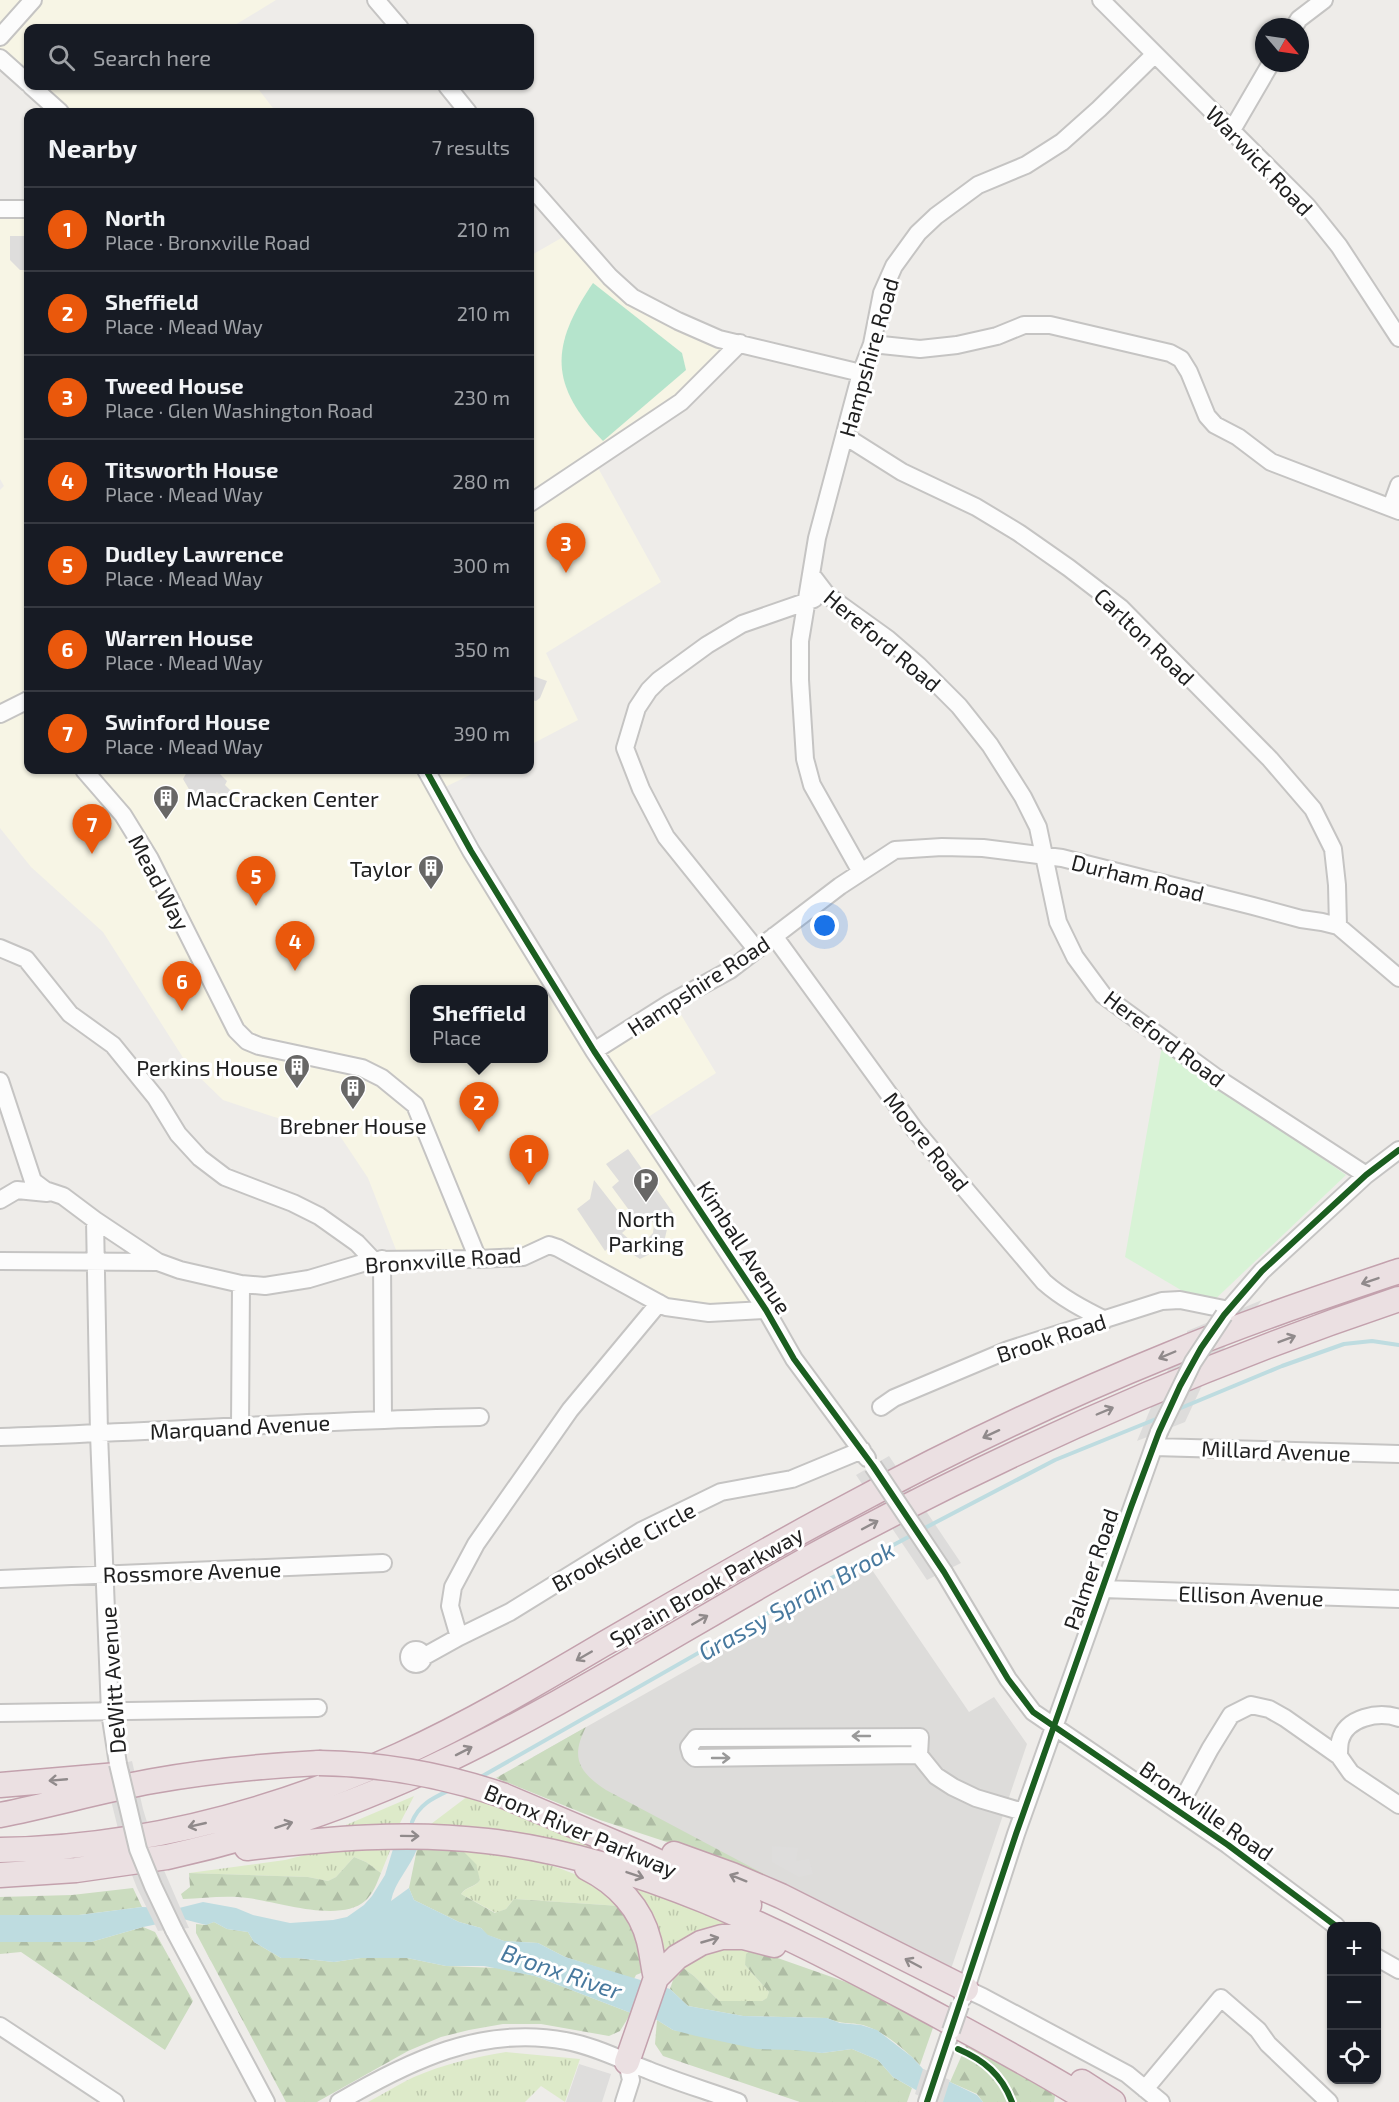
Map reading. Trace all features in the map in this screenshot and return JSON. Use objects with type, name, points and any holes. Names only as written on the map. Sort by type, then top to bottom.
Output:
[{"type":"highway","name":"Sprain Brook Parkway","points":[[0,1850],[51,1849],[96,1844],[186,1828],[274,1804],[361,1772],[483,1713],[741,1565],[930,1463],[1169,1354],[1255,1321],[1399,1271]]},
{"type":"highway","name":"Sprain Brook Parkway","points":[[167,1857],[222,1844],[300,1820],[364,1797],[429,1769],[539,1711],[848,1538],[980,1470],[1094,1416],[1168,1385],[1399,1299]]},
{"type":"highway","name":"Bronx River Parkway","points":[[0,1815],[129,1785],[222,1771],[319,1763],[364,1765],[409,1771],[477,1786],[556,1817],[688,1875],[812,1935],[1038,2056],[1113,2102]]},
{"type":"highway","points":[[0,1785],[130,1774],[222,1771]]},
{"type":"highway","points":[[556,1817],[638,1841],[756,1885],[963,1997]]},
{"type":"highway","name":"Bronx River Parkway","points":[[0,1875],[122,1865],[167,1857],[352,1838],[396,1836],[467,1839],[513,1844],[558,1853],[622,1870],[698,1899],[791,1940],[1039,2070],[1091,2102]]},
{"type":"highway","points":[[558,1853],[601,1875],[626,1897],[649,1939],[656,1978]]},
{"type":"highway","points":[[0,1884],[66,1876],[122,1865]]},
{"type":"highway","points":[[627,2062],[656,1978],[690,1947],[711,1939],[733,1936],[762,1941],[854,1971]]},
{"type":"street","points":[[0,37],[33,0]]},
{"type":"street","points":[[376,0],[397,24]]},
{"type":"street","name":"Warwick Road","points":[[1101,0],[1307,206],[1339,246],[1399,338]]},
{"type":"street","points":[[1300,18],[1324,0]]},
{"type":"street","name":"Hampshire Road","points":[[594,1051],[670,1003],[730,970],[861,872],[812,785],[805,759],[800,641],[817,538],[861,373],[872,344],[882,293],[894,266],[918,233],[936,216],[978,185],[1026,165],[1062,142],[1154,55]]},
{"type":"street","points":[[0,58],[24,79]]},
{"type":"street","points":[[1232,130],[1267,72]]},
{"type":"street","points":[[36,90],[56,108]]},
{"type":"street","points":[[450,90],[465,108]]},
{"type":"street","points":[[534,191],[610,277],[632,297],[719,339],[861,373]]},
{"type":"street","points":[[0,209],[24,209]]},
{"type":"street","points":[[872,344],[920,349],[957,345],[997,336],[1024,325],[1050,325],[1170,353],[1181,360],[1189,372],[1207,416],[1215,426],[1238,437],[1271,462],[1395,509],[1399,485]]},
{"type":"street","points":[[534,500],[681,402],[740,343]]},
{"type":"street","name":"Carlton Road","points":[[845,436],[902,472],[976,507],[1019,533],[1120,608],[1270,759],[1313,808],[1333,849],[1338,927]]},
{"type":"street","name":"Hereford Road","points":[[811,574],[827,595],[888,639],[918,665],[959,706],[990,745],[1023,797],[1038,827],[1058,922],[1075,957],[1103,994],[1217,1078],[1365,1175]]},
{"type":"street","points":[[756,949],[666,837],[640,787],[625,748],[637,708],[659,680],[706,645],[742,624],[827,595]]},
{"type":"street","points":[[0,714],[24,702]]},
{"type":"street","name":"Mead Way","points":[[87,774],[123,815],[150,859],[236,1030],[248,1041],[259,1046],[362,1068],[382,1078],[415,1105],[478,1259]]},
{"type":"street","name":"Kimball Avenue","points":[[428,774],[471,851],[594,1051],[766,1310],[794,1359],[862,1450],[944,1572],[1008,1680],[1033,1712],[1055,1726]]},
{"type":"street","name":"Durham Road","points":[[861,872],[895,850],[942,847],[982,848],[1062,858],[1338,927],[1399,978]]},
{"type":"street","points":[[1322,922],[1338,905]]},
{"type":"street","name":"Moore Road","points":[[774,936],[915,1130],[1044,1282],[1054,1292],[1105,1320]]},
{"type":"street","points":[[0,948],[26,959],[70,1014],[112,1045],[156,1098],[178,1134],[200,1158],[225,1177],[293,1203],[319,1216],[377,1260],[383,1419]]},
{"type":"street","points":[[0,1081],[33,1181],[45,1190],[63,1196],[158,1262]]},
{"type":"street","name":"Palmer Road","points":[[927,2101],[1023,1812],[1156,1439],[1193,1362],[1226,1313],[1262,1271],[1365,1175],[1399,1150]]},
{"type":"street","points":[[0,1200],[17,1190],[63,1196]]},
{"type":"street","name":"DeWitt Avenue","points":[[95,1220],[99,1434],[110,1713],[118,1764],[138,1848],[153,1886],[266,2102]]},
{"type":"street","name":"Bronxville Road","points":[[0,1261],[158,1262],[180,1270],[241,1284],[265,1286],[309,1279],[377,1260],[523,1257],[549,1245],[666,1307],[709,1313],[766,1310]]},
{"type":"street","points":[[240,1426],[241,1284]]},
{"type":"street","name":"Brook Road","points":[[881,1407],[894,1398],[1008,1350],[1162,1300],[1180,1300],[1226,1313]]},
{"type":"street","points":[[459,1636],[450,1606],[453,1587],[476,1544],[570,1410],[659,1303]]},
{"type":"street","name":"Marquand Avenue","points":[[0,1437],[383,1419],[480,1417]]},
{"type":"street","name":"Millard Avenue","points":[[1156,1439],[1399,1454]]},
{"type":"street","name":"Brookside Circle","points":[[423,1657],[459,1636],[510,1612],[641,1531],[721,1492],[792,1479],[862,1450]]},
{"type":"street","name":"Rossmore Avenue","points":[[0,1579],[383,1563]]},
{"type":"street","name":"Ellison Avenue","points":[[1103,1589],[1399,1599]]},
{"type":"street","points":[[1177,1810],[1231,1715],[1251,1705],[1269,1709],[1286,1718],[1339,1756],[1351,1773],[1399,1805]]},
{"type":"street","points":[[0,1713],[318,1708]]},
{"type":"street","points":[[1339,1756],[1340,1740],[1355,1721],[1371,1716],[1399,1718]]},
{"type":"street","name":"Bronxville Road","points":[[1055,1726],[1177,1810],[1331,1922]]},
{"type":"street","points":[[836,1736],[836,1756]]},
{"type":"street","points":[[919,1755],[695,1758],[689,1747],[696,1738],[920,1737],[919,1755],[936,1776],[952,1787],[976,1798],[1023,1812]]},
{"type":"street","points":[[1381,1959],[1399,1970]]},
{"type":"street","points":[[963,1997],[983,1997],[1127,2074],[1161,2102]]},
{"type":"street","points":[[1145,2089],[1221,1998],[1258,2030],[1268,2044],[1329,2102]]},
{"type":"street","points":[[0,2026],[115,2102]]},
{"type":"street","points":[[339,2102],[416,2061],[446,2050],[504,2038],[538,2037],[567,2041],[599,2051],[738,2102]]},
{"type":"street","points":[[624,2102],[631,2080],[627,2062]]},
{"type":"shaded area","points":[[0,0],[276,0],[237,24],[24,24],[24,75],[0,54]]},
{"type":"shaded area","points":[[43,90],[259,90],[273,108],[65,108]]},
{"type":"shaded area","points":[[0,213],[24,213],[24,774],[472,774],[435,792],[595,1058],[674,1003],[716,1073],[639,1123],[760,1308],[709,1308],[667,1302],[563,1245],[524,1252],[398,1255],[368,1178],[340,1136],[223,1100],[189,1067],[103,932],[31,867],[0,828],[0,490],[4,486],[0,479]]},
{"type":"shaded area","points":[[570,233],[608,276],[734,346],[683,399],[592,457],[661,582],[546,653],[578,720],[534,743],[534,254]]},
{"type":"shaded area","points":[[10,236],[24,236],[24,270],[20,270],[10,260]]},
{"type":"shaded area","points":[[534,676],[547,681],[540,698],[534,701]]},
{"type":"shaded area","points":[[186,774],[220,774],[227,781],[225,785],[233,793],[225,800],[217,792],[200,808],[183,779]]},
{"type":"shaded area","name":"North Parking","points":[[628,1149],[676,1217],[668,1225],[664,1242],[640,1259],[614,1242],[605,1251],[577,1209],[590,1199],[594,1180],[630,1226],[622,1233],[631,1241],[640,1242],[653,1233],[654,1224],[647,1215],[637,1221],[612,1187],[619,1181],[606,1164]]},
{"type":"shaded area","points":[[870,1567],[969,1712],[994,1697],[1027,1744],[951,1969],[533,1757]]},
{"type":"shaded area","points":[[772,1846],[798,1848],[796,1861],[809,1859],[813,1874],[799,1877],[772,1862]]},
{"type":"shaded area","points":[[579,2064],[611,2074],[602,2102],[566,2102]]},
{"type":"green space","points":[[593,283],[682,353],[686,370],[603,441],[585,421],[573,402],[565,383],[562,365],[563,346],[569,326]]},
{"type":"green space","points":[[1162,1046],[1346,1175],[1208,1306],[1125,1257]]},
{"type":"green space","points":[[586,1727],[581,1738],[578,1756],[589,1777],[606,1790],[794,1890],[685,1848],[600,1820],[496,1778]]},
{"type":"green space","points":[[414,1796],[400,1823],[431,1824],[468,1796],[510,1809],[667,1873],[564,1843],[507,1832],[438,1828],[346,1828],[346,1825]]},
{"type":"green space","points":[[419,1844],[476,1847],[555,1867],[590,1881],[606,1891],[620,1906],[514,1899],[506,1909],[496,1913],[461,1894],[480,1880],[475,1864],[461,1850],[391,1848],[381,1873],[366,1862],[354,1857],[336,1877],[328,1881],[308,1877],[189,1873],[285,1860],[321,1851],[378,1845]]},
{"type":"green space","points":[[417,1849],[462,1850],[476,1864],[480,1880],[461,1894],[495,1913],[506,1909],[514,1899],[620,1906],[636,1938],[641,1973],[634,1979],[565,1957],[538,1943],[504,1941],[487,1935],[481,1928],[459,1922],[414,1900],[409,1888]]},
{"type":"green space","points":[[354,1857],[366,1862],[381,1873],[373,1892],[365,1901],[354,1907],[340,1910],[308,1909],[240,1897],[183,1899],[181,1894],[190,1887],[189,1873],[308,1877],[328,1881],[336,1877]]},
{"type":"green space","points":[[622,1880],[739,1924],[662,1964]]},
{"type":"green space","points":[[133,1888],[142,1907],[79,1915],[0,1915],[0,1897],[72,1895]]},
{"type":"green space","points":[[214,1922],[227,1929],[248,1932],[254,1942],[281,1958],[334,1962],[361,1958],[407,1958],[446,1966],[498,1968],[535,1976],[631,2013],[620,2031],[609,2036],[541,2024],[503,2024],[441,2037],[408,2051],[317,2102],[286,2102],[196,1933],[196,1924],[205,1925]]},
{"type":"green space","points":[[143,1927],[155,1932],[193,2001],[165,2050],[21,1952],[0,1954],[0,1942],[91,1942]]},
{"type":"green space","points":[[715,1949],[752,1949],[745,1965],[769,1992],[768,1998],[762,2001],[719,2001],[682,1967]]},
{"type":"green space","points":[[752,1949],[863,1988],[935,2022],[920,2065],[886,2036],[863,2025],[827,2018],[743,2016],[688,2006],[670,1989],[674,1977],[682,1967],[719,2001],[762,2001],[767,1998],[769,1992],[745,1965],[746,1954]]},
{"type":"green space","points":[[657,2020],[673,2030],[822,2053],[852,2049],[878,2060],[893,2077],[912,2088],[907,2102],[800,2102],[663,2056],[655,2044]]},
{"type":"green space","points":[[968,2041],[1056,2090],[1054,2102],[983,2102],[977,2094],[950,2082]]},
{"type":"green space","points":[[506,2052],[580,2059],[565,2102],[541,2086],[525,2102],[368,2102],[425,2072]]},
{"type":"water","name":"Bronx River","points":[[393,1849],[417,1849],[391,1901],[409,1888],[414,1900],[459,1922],[481,1928],[488,1935],[504,1941],[538,1943],[565,1957],[670,1989],[688,2006],[743,2016],[827,2018],[840,2023],[861,2025],[877,2030],[912,2057],[923,2069],[977,2095],[983,2102],[937,2102],[893,2077],[878,2060],[852,2049],[822,2053],[757,2049],[696,2036],[673,2030],[657,2020],[631,2013],[535,1976],[484,1966],[446,1966],[407,1958],[361,1958],[334,1962],[281,1958],[254,1942],[248,1932],[227,1929],[214,1922],[206,1925],[183,1919],[143,1927],[91,1942],[0,1942],[0,1915],[79,1915],[142,1907],[179,1908],[203,1902],[236,1908],[253,1915],[290,1923],[347,1917],[372,1896],[385,1875]]},
{"type":"pier","points":[[1262,1300],[1222,1351],[1205,1379],[1185,1422],[1137,1441],[1162,1381],[1187,1331]]},
{"type":"pier","points":[[889,1456],[961,1563],[927,1580],[856,1475]]},
{"type":"pier","points":[[132,1761],[156,1852],[189,1928],[158,1931],[125,1857],[103,1768]]},
{"type":"pier","points":[[923,2069],[950,2080],[943,2102],[933,2102],[915,2094]]},
{"type":"waterway","name":"Grassy Sprain Brook","points":[[1176,1410],[1282,1366],[1344,1344],[1372,1341],[1399,1345]]},
{"type":"waterway","name":"Grassy Sprain Brook","points":[[921,1530],[1055,1460],[1161,1417]]},
{"type":"waterway","name":"Grassy Sprain Brook","points":[[479,1778],[807,1591],[914,1534]]},
{"type":"waterway","name":"Grassy Sprain Brook","points":[[412,1822],[423,1806],[450,1790]]},
{"type":"cycle path","points":[[428,774],[471,851],[594,1051],[766,1310],[794,1359],[873,1466],[944,1572],[1008,1679],[1033,1712],[1228,1845],[1331,1922]]},
{"type":"cycle path","points":[[927,2102],[1016,1834],[1131,1507],[1159,1432],[1180,1386],[1201,1348],[1224,1315],[1262,1271],[1366,1175],[1399,1150]]},
{"type":"cycle path","points":[[958,2049],[984,2063],[1003,2084],[1012,2102]]},
{"type":"place","name":"Tweed House","points":[[566,573]]},
{"type":"place","name":"MacCracken Center","points":[[166,821]]},
{"type":"place","name":"Swinford House","points":[[92,854]]},
{"type":"place","name":"Taylor","points":[[431,891]]},
{"type":"place","name":"Dudley Lawrence","points":[[256,906]]},
{"type":"place","name":"Titsworth House","points":[[295,971]]},
{"type":"place","name":"Warren House","points":[[182,1011]]},
{"type":"place","name":"Perkins House","points":[[297,1090]]},
{"type":"place","name":"Brebner House","points":[[353,1111]]},
{"type":"place","name":"Sheffield","points":[[479,1132]]},
{"type":"place","name":"North","points":[[529,1185]]},
{"type":"place","name":"North Parking","points":[[646,1204]]}]
